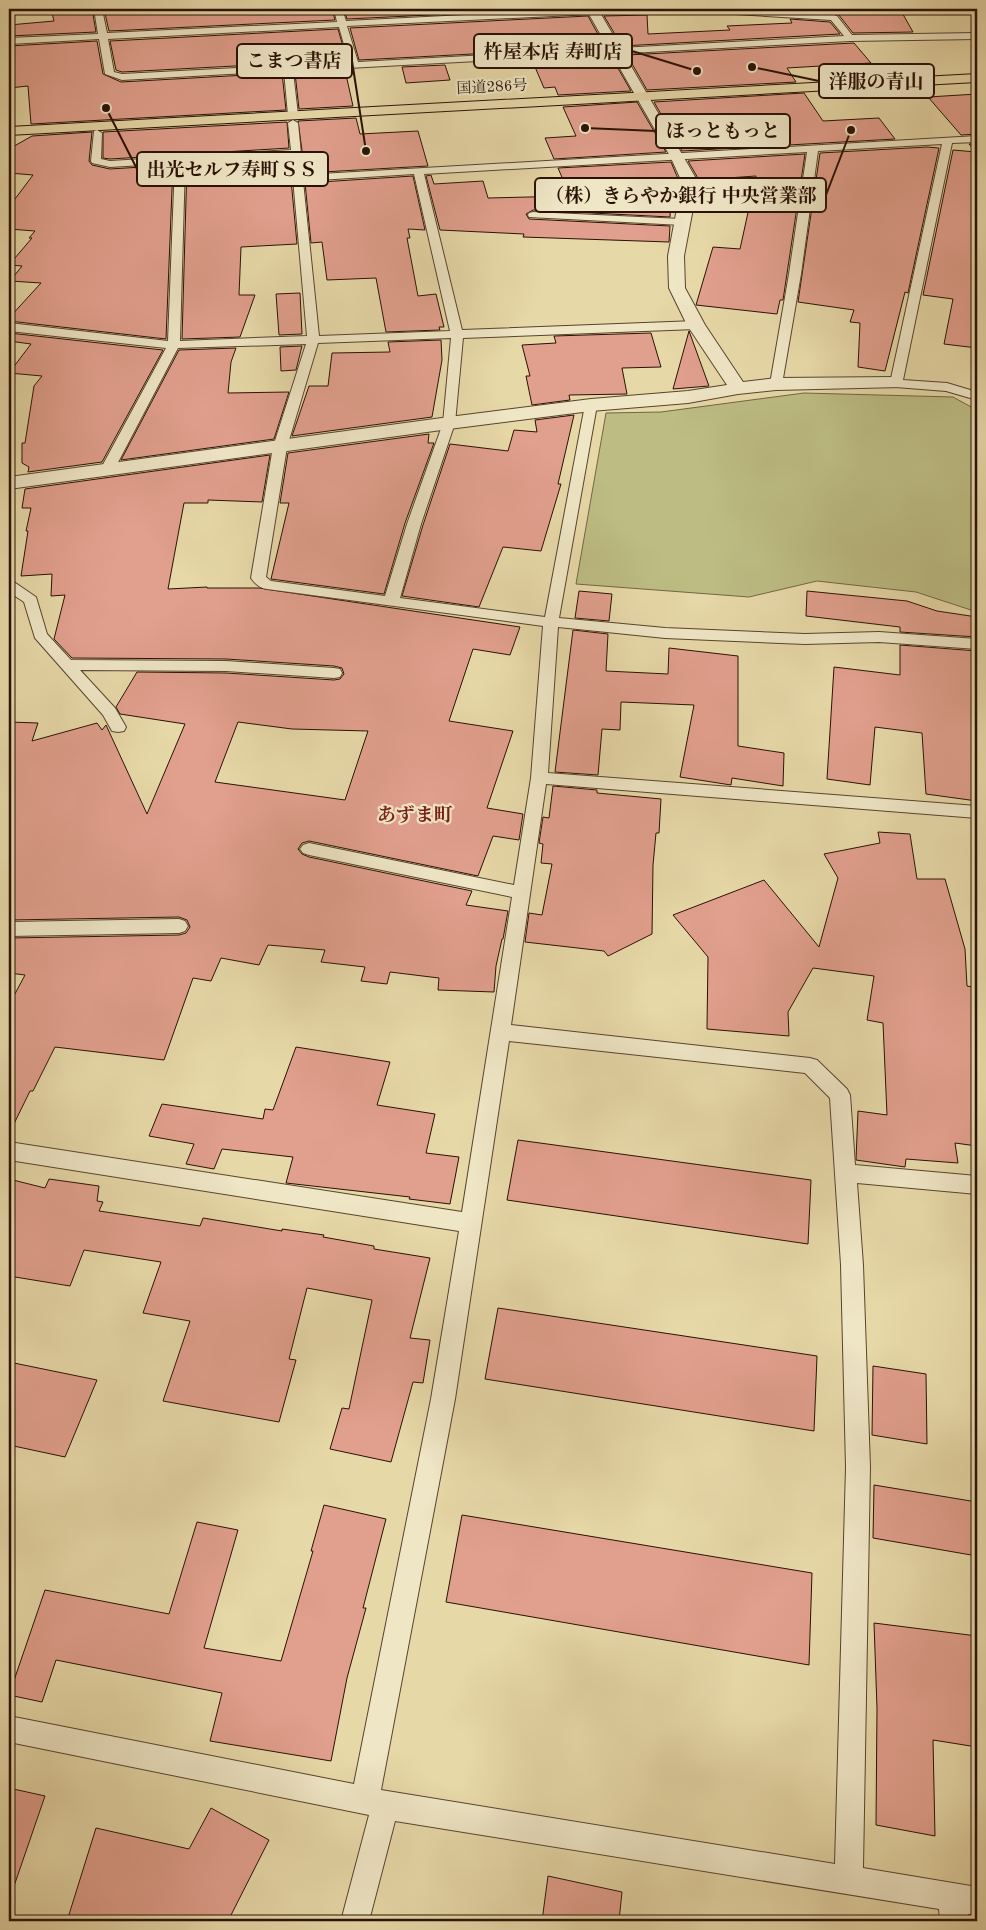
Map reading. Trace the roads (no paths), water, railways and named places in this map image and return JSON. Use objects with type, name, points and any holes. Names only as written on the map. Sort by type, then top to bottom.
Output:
[{"type":"highway","name":"国道286号","points":[[644,100],[977,78]]},
{"type":"highway","name":"国道286号","points":[[9,131],[977,85]]},
{"type":"highway","name":"国道286号","points":[[9,137],[97,133],[293,119]]},
{"type":"street","points":[[592,10],[618,51],[690,182],[676,256],[678,288],[696,325],[738,388]]},
{"type":"street","points":[[9,483],[449,423],[590,405],[688,397],[738,388],[776,384],[896,383]]},
{"type":"lane","points":[[98,9],[110,74],[122,77],[850,38],[977,36]]},
{"type":"lane","points":[[338,9],[354,64]]},
{"type":"lane","points":[[9,42],[592,10],[693,9]]},
{"type":"lane","points":[[703,9],[834,18],[850,38]]},
{"type":"lane","points":[[288,68],[313,340],[280,447],[258,578],[267,585],[391,602],[551,622],[665,633],[805,639],[879,637],[977,644]]},
{"type":"lane","points":[[97,133],[96,160],[110,164],[297,153]]},
{"type":"lane","points":[[299,178],[977,139]]},
{"type":"lane","points":[[948,140],[896,383],[947,387],[977,396]]},
{"type":"lane","points":[[776,384],[795,274],[813,148]]},
{"type":"lane","points":[[107,470],[174,345],[180,160]]},
{"type":"lane","points":[[391,602],[414,524],[449,423],[457,335],[418,171]]},
{"type":"lane","points":[[533,215],[682,222]]},
{"type":"lane","points":[[9,327],[174,345],[696,325]]},
{"type":"lane","points":[[356,1921],[443,1399],[501,1032],[538,778],[551,622],[590,405]]},
{"type":"lane","points":[[9,585],[31,600],[40,636],[109,712],[118,727]]},
{"type":"lane","points":[[68,665],[226,666],[334,673]]},
{"type":"lane","points":[[538,778],[977,812]]},
{"type":"lane","points":[[309,849],[522,893]]},
{"type":"lane","points":[[9,929],[179,926]]},
{"type":"lane","points":[[501,1032],[810,1066],[840,1095],[852,1265],[858,1468],[849,1881]]},
{"type":"lane","points":[[9,1151],[471,1223]]},
{"type":"lane","points":[[845,1173],[977,1185]]},
{"type":"lane","points":[[9,1729],[375,1802],[849,1881],[962,1906]]},
{"type":"waterway","points":[[952,9],[977,11]]},
{"type":"place","name":"洋服の青山","points":[[752,67]]},
{"type":"place","name":"杵屋本店 寿町店","points":[[697,71]]},
{"type":"place","name":"出光セルフ寿町ＳＳ","points":[[106,108]]},
{"type":"place","name":"ほっともっと","points":[[585,128]]},
{"type":"place","name":"（株）きらやか銀行 中央営業部","points":[[851,130]]},
{"type":"place","name":"こまつ書店","points":[[366,151]]},
{"type":"district","name":"あずま町","points":[[415,816]]}]
